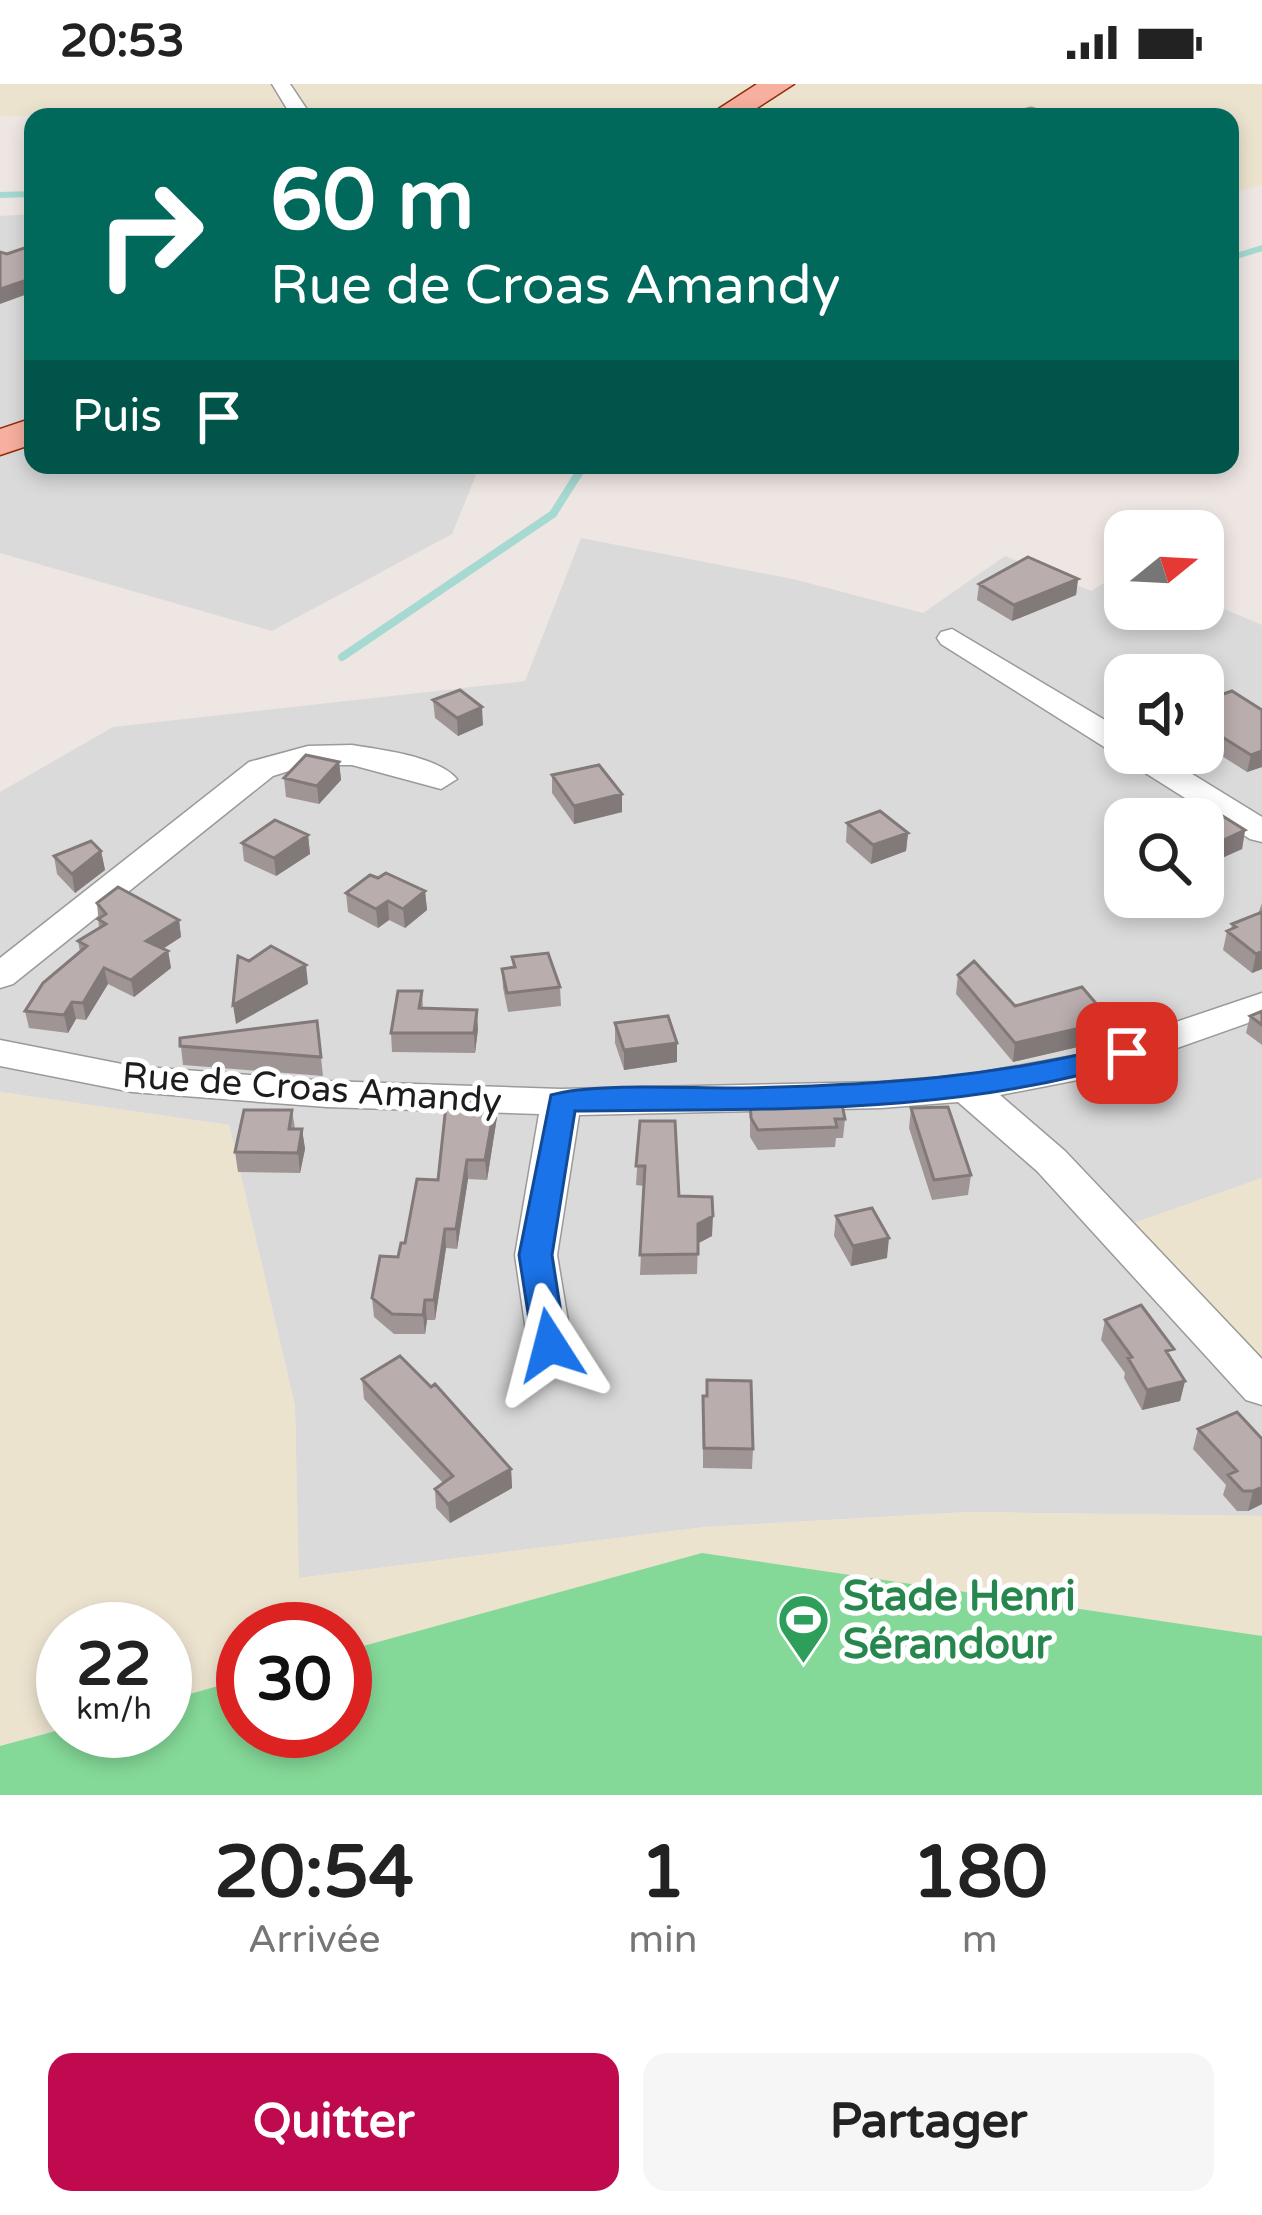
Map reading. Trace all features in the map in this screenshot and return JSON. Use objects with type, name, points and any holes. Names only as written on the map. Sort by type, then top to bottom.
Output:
[{"type":"main road","points":[[737,108],[779,84]]},
{"type":"street","points":[[952,638],[1104,733]]},
{"type":"street","points":[[0,976],[261,770],[285,759],[363,753],[441,779]]},
{"type":"street","points":[[1169,774],[1262,832]]},
{"type":"street","name":"Rue de Croas Amandy","points":[[0,1053],[132,1078],[327,1094],[561,1102],[881,1095],[967,1088],[1084,1066],[1262,1005]]},
{"type":"street","points":[[967,1088],[1051,1161],[1262,1388]]},
{"type":"street","points":[[550,1345],[536,1255],[561,1102]]},
{"type":"shaded area","points":[[0,84],[1262,84],[1262,185],[1239,191],[1239,108],[24,108],[24,116],[0,116]]},
{"type":"shaded area","points":[[24,215],[24,474],[476,474],[452,534],[272,631],[0,553],[0,216]]},
{"type":"shaded area","points":[[581,538],[793,579],[923,613],[1005,556],[1091,591],[1104,583],[1104,630],[1224,630],[1224,609],[1262,625],[1262,1178],[1109,1232],[1262,1382],[1262,1516],[969,1512],[705,1527],[298,1578],[295,1406],[229,1125],[0,1092],[0,792],[113,727],[525,681]]},
{"type":"shaded area","points":[[0,1092],[229,1125],[295,1406],[299,1578],[705,1527],[969,1512],[1262,1516],[1262,1795],[0,1795]]},
{"type":"shaded area","points":[[1262,1178],[1262,1382],[1108,1232]]},
{"type":"green space","name":"Stade Henri Sérandour","points":[[702,1553],[1262,1636],[1262,1795],[0,1795],[0,1746],[36,1736],[36,1758],[192,1758],[192,1693],[216,1687],[216,1758],[372,1758],[372,1644]]},
{"type":"building","points":[[24,248],[24,281],[0,289],[0,252]]},
{"type":"building","points":[[1028,557],[1078,579],[1014,605],[979,584]]},
{"type":"building","points":[[460,690],[482,707],[457,718],[433,700]]},
{"type":"building","points":[[1232,691],[1262,710],[1262,751],[1251,755],[1224,738],[1224,694]]},
{"type":"building","points":[[306,755],[339,762],[317,786],[284,778]]},
{"type":"building","points":[[599,765],[622,794],[574,806],[552,775]]},
{"type":"building","points":[[880,811],[908,833],[873,845],[847,823]]},
{"type":"building","points":[[1224,817],[1245,830],[1224,840]]},
{"type":"building","points":[[275,820],[308,835],[274,858],[242,843]]},
{"type":"building","points":[[91,841],[101,851],[72,874],[54,856]]},
{"type":"building","points":[[386,873],[425,891],[403,909],[388,901],[376,909],[346,893],[370,875],[378,878]]},
{"type":"building","points":[[118,887],[179,920],[146,941],[168,951],[131,980],[104,968],[83,1003],[72,1002],[64,1015],[25,1011],[43,983],[87,946],[78,941],[106,924],[98,919],[106,914],[97,903]]},
{"type":"building","points":[[1262,912],[1262,951],[1256,954],[1227,931],[1236,927],[1232,924]]},
{"type":"building","points":[[271,946],[306,965],[233,1005],[238,956],[249,961]]},
{"type":"building","points":[[548,953],[560,987],[507,993],[502,969],[515,967],[512,957]]},
{"type":"building","points":[[974,961],[1015,1006],[1082,987],[1111,1021],[1015,1043],[958,975]]},
{"type":"building","points":[[398,991],[422,991],[419,1008],[477,1010],[474,1033],[391,1033]]},
{"type":"building","points":[[668,1016],[677,1043],[624,1050],[615,1023]]},
{"type":"building","points":[[317,1021],[321,1057],[180,1046],[180,1038]]},
{"type":"building","points":[[840,1095],[845,1119],[835,1119],[837,1127],[758,1130],[751,1118],[750,1098]]},
{"type":"building","points":[[447,1096],[496,1098],[485,1160],[467,1160],[456,1229],[445,1229],[434,1300],[425,1300],[423,1315],[392,1314],[372,1298],[380,1256],[398,1257],[405,1243],[417,1179],[438,1180]]},
{"type":"building","points":[[948,1107],[971,1175],[934,1180],[911,1108]]},
{"type":"building","points":[[244,1110],[292,1110],[289,1129],[302,1129],[298,1153],[235,1152]]},
{"type":"building","points":[[640,1121],[675,1121],[679,1196],[712,1197],[713,1216],[698,1224],[698,1254],[640,1255],[645,1166],[636,1166]]},
{"type":"building","points":[[872,1208],[889,1238],[853,1246],[836,1216]]},
{"type":"building","points":[[1141,1305],[1174,1349],[1166,1351],[1185,1381],[1147,1390],[1128,1358],[1132,1357],[1105,1320]]},
{"type":"building","points":[[400,1356],[431,1387],[435,1384],[511,1469],[448,1504],[435,1489],[453,1476],[362,1379]]},
{"type":"building","points":[[707,1380],[751,1381],[753,1449],[704,1448]]},
{"type":"building","points":[[1237,1412],[1262,1439],[1262,1487],[1253,1491],[1243,1491],[1228,1475],[1237,1471],[1198,1429]]},
{"type":"waterway","points":[[0,195],[24,194]]},
{"type":"waterway","points":[[1239,255],[1262,248]]},
{"type":"waterway","points":[[342,657],[553,514],[578,474]]},
{"type":"place","name":"Stade Henri Sérandour","points":[[804,1665]]},
{"type":"route","points":[[550,1345],[536,1255],[561,1102],[881,1095],[967,1088],[1127,1053]]}]
